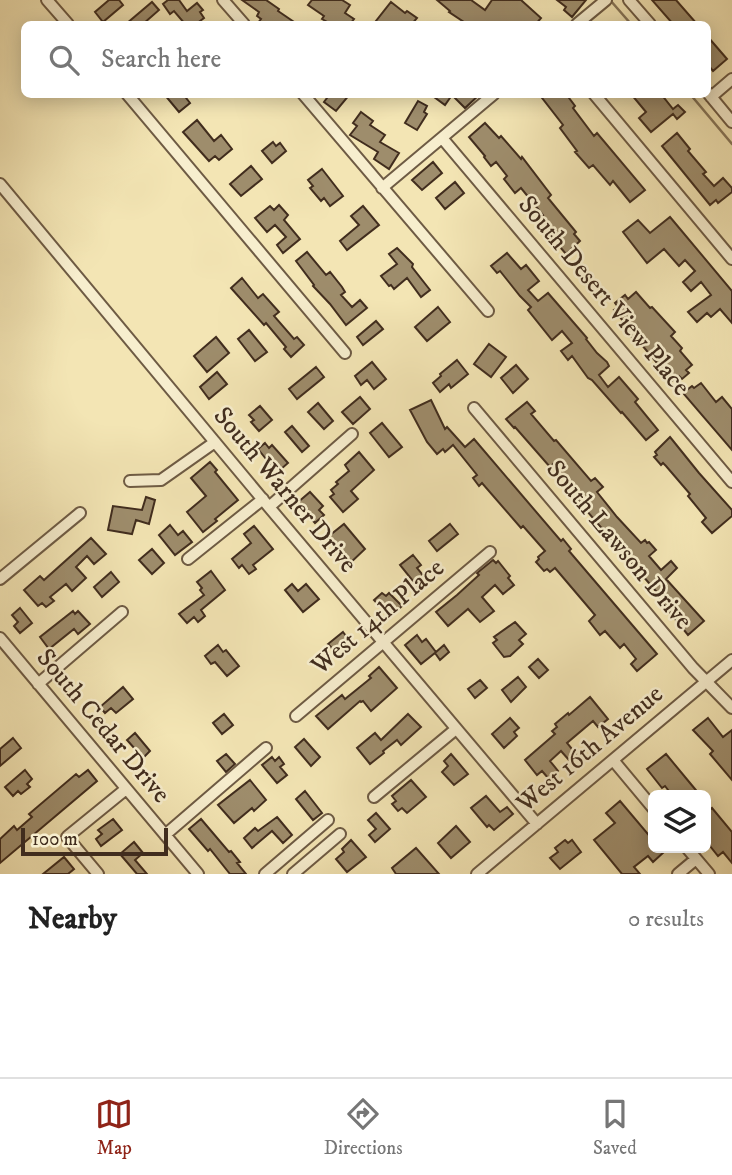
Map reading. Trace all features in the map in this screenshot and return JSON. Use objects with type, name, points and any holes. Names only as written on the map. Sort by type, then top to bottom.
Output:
[{"type":"street","points":[[47,0],[65,21]]},
{"type":"street","points":[[223,0],[241,21]]},
{"type":"street","points":[[629,0],[647,21]]},
{"type":"street","points":[[581,21],[606,1]]},
{"type":"street","points":[[711,93],[732,79]]},
{"type":"street","points":[[711,96],[732,122]]},
{"type":"street","points":[[130,98],[345,353]]},
{"type":"street","points":[[306,98],[488,311]]},
{"type":"street","points":[[382,188],[489,98]]},
{"type":"street","points":[[597,98],[732,259]]},
{"type":"street","name":"South Desert View Place","points":[[442,138],[732,482]]},
{"type":"street","name":"South Warner Drive","points":[[0,184],[537,824]]},
{"type":"street","name":"South Lawson Drive","points":[[474,408],[684,657],[732,708]]},
{"type":"street","points":[[188,559],[266,503],[352,435]]},
{"type":"street","points":[[130,481],[161,480],[215,442]]},
{"type":"street","points":[[0,579],[80,513]]},
{"type":"street","name":"West 14th Place","points":[[296,716],[490,552]]},
{"type":"street","points":[[38,684],[122,612]]},
{"type":"street","name":"South Cedar Drive","points":[[0,638],[198,874]]},
{"type":"street","name":"West 16th Avenue","points":[[477,874],[732,660]]},
{"type":"street","points":[[374,797],[456,729]]},
{"type":"street","points":[[165,835],[266,748]]},
{"type":"street","points":[[612,760],[648,802]]},
{"type":"street","points":[[98,874],[67,837],[125,789]]},
{"type":"street","points":[[265,874],[328,820]]},
{"type":"street","points":[[293,874],[340,834]]},
{"type":"street","points":[[691,853],[709,874]]},
{"type":"street","points":[[678,874],[696,859]]},
{"type":"building","points":[[109,0],[119,0],[123,5],[104,21],[95,12]]},
{"type":"building","points":[[168,0],[179,0],[187,11],[197,3],[203,10],[200,12],[204,18],[200,21],[182,21],[174,11],[170,14],[163,4]]},
{"type":"building","points":[[242,0],[266,0],[293,21],[259,21],[261,19],[257,16],[259,12]]},
{"type":"building","points":[[312,0],[342,0],[350,5],[345,13],[354,19],[326,21],[322,19],[324,16],[308,5]]},
{"type":"building","points":[[437,0],[471,0],[485,10],[492,0],[521,0],[541,18],[538,21],[462,21]]},
{"type":"building","points":[[557,0],[586,0],[572,17],[564,10],[566,7]]},
{"type":"building","points":[[652,0],[676,0],[694,21],[670,21]]},
{"type":"building","points":[[152,2],[159,10],[146,21],[130,21]]},
{"type":"building","points":[[391,2],[417,18],[414,21],[376,21]]},
{"type":"building","points":[[711,40],[727,59],[713,71],[711,69]]},
{"type":"building","points":[[167,98],[186,98],[190,103],[179,112]]},
{"type":"building","points":[[327,98],[347,98],[336,111],[324,102]]},
{"type":"building","points":[[435,98],[450,98],[445,105]]},
{"type":"building","points":[[455,98],[476,98],[465,108]]},
{"type":"building","points":[[542,98],[569,98],[575,106],[573,108],[594,136],[597,133],[645,190],[630,202],[613,181],[610,185],[593,165],[589,168],[575,152],[577,151],[560,128],[563,125]]},
{"type":"building","points":[[634,98],[664,98],[673,109],[678,105],[685,112],[677,119],[673,114],[651,132],[639,118],[646,112]]},
{"type":"building","points":[[418,101],[427,106],[424,112],[427,114],[417,130],[405,123]]},
{"type":"building","points":[[361,112],[373,121],[370,125],[385,135],[380,142],[399,153],[389,169],[374,159],[378,152],[350,135],[357,126],[353,123]]},
{"type":"building","points":[[197,120],[214,141],[221,135],[232,149],[219,160],[215,156],[209,161],[183,132]]},
{"type":"building","points":[[485,123],[499,138],[501,136],[521,159],[522,157],[551,195],[548,198],[576,232],[574,234],[580,241],[566,254],[537,220],[543,215],[521,188],[515,193],[496,162],[491,166],[469,137]]},
{"type":"building","points":[[677,133],[706,172],[703,174],[714,186],[723,178],[732,188],[732,192],[718,203],[716,200],[710,205],[662,146]]},
{"type":"building","points":[[273,142],[276,146],[280,143],[286,151],[272,163],[262,151]]},
{"type":"building","points":[[433,162],[442,173],[422,190],[412,180]]},
{"type":"building","points":[[251,166],[262,179],[241,196],[230,184]]},
{"type":"building","points":[[322,169],[343,196],[330,206],[324,198],[321,201],[310,188],[313,186],[308,180]]},
{"type":"building","points":[[455,182],[464,193],[445,209],[436,198]]},
{"type":"building","points":[[279,205],[288,215],[284,220],[300,239],[283,253],[277,245],[286,237],[275,225],[267,232],[255,218],[270,206],[274,210]]},
{"type":"building","points":[[363,206],[379,225],[347,250],[340,241],[359,225],[351,216]]},
{"type":"building","points":[[670,217],[732,291],[732,323],[720,309],[711,317],[707,313],[697,322],[688,312],[711,295],[701,282],[691,291],[683,282],[695,271],[685,260],[679,266],[664,249],[647,263],[623,232],[638,220],[650,233]]},
{"type":"building","points":[[397,248],[413,264],[412,267],[430,290],[421,297],[407,278],[394,289],[381,276],[397,264],[389,254]]},
{"type":"building","points":[[307,252],[326,275],[330,272],[345,292],[341,295],[352,307],[360,300],[367,308],[346,325],[296,261]]},
{"type":"building","points":[[507,253],[521,269],[526,265],[539,281],[528,290],[538,301],[548,293],[607,362],[609,366],[599,375],[608,387],[619,377],[638,399],[635,402],[658,430],[646,440],[588,378],[572,356],[568,360],[561,351],[572,343],[562,331],[552,340],[528,310],[531,307],[500,271],[497,273],[491,266]]},
{"type":"building","points":[[242,278],[258,298],[263,294],[279,312],[274,316],[294,339],[297,337],[304,345],[291,357],[266,323],[264,325],[231,288]]},
{"type":"building","points":[[636,292],[675,332],[671,336],[692,365],[686,370],[689,373],[682,379],[679,376],[672,381],[636,338],[634,340],[625,329],[628,327],[614,310],[618,307],[615,303],[625,295],[628,299]]},
{"type":"building","points":[[438,307],[450,322],[427,341],[415,327]]},
{"type":"building","points":[[376,321],[383,329],[363,345],[357,337]]},
{"type":"building","points":[[249,330],[267,352],[255,361],[238,339]]},
{"type":"building","points":[[216,337],[229,353],[207,372],[194,356]]},
{"type":"building","points":[[489,344],[506,357],[491,377],[474,364]]},
{"type":"building","points":[[457,360],[468,374],[451,388],[449,384],[440,392],[433,383]]},
{"type":"building","points":[[372,362],[386,379],[374,389],[367,380],[361,385],[355,376]]},
{"type":"building","points":[[516,365],[528,379],[513,393],[501,378]]},
{"type":"building","points":[[316,367],[324,377],[297,399],[289,389]]},
{"type":"building","points":[[217,372],[227,384],[209,399],[200,387]]},
{"type":"building","points":[[701,383],[716,402],[722,397],[732,409],[732,450],[683,393]]},
{"type":"building","points":[[360,397],[370,409],[353,424],[342,412]]},
{"type":"building","points":[[431,400],[445,429],[447,427],[465,447],[474,439],[561,541],[563,539],[571,549],[569,551],[657,654],[637,671],[631,664],[636,659],[624,644],[620,648],[605,631],[600,635],[589,621],[595,615],[555,568],[550,572],[547,569],[544,571],[536,562],[545,551],[482,483],[479,486],[473,478],[477,475],[453,445],[445,452],[443,449],[437,454],[427,442],[410,410]]},
{"type":"building","points":[[527,402],[535,411],[531,414],[554,441],[556,440],[591,481],[595,478],[603,487],[597,492],[617,517],[641,543],[645,540],[656,550],[649,556],[661,570],[671,561],[677,568],[666,579],[704,621],[688,635],[659,599],[661,597],[574,496],[577,493],[553,464],[550,467],[506,419]]},
{"type":"building","points":[[318,403],[333,421],[324,429],[308,412]]},
{"type":"building","points":[[260,406],[272,420],[259,431],[249,415]]},
{"type":"building","points":[[382,423],[402,447],[389,457],[370,433]]},
{"type":"building","points":[[292,426],[309,446],[302,452],[285,432]]},
{"type":"building","points":[[670,437],[732,510],[732,516],[712,533],[702,522],[706,518],[688,496],[690,494],[666,466],[663,463],[661,465],[654,457],[657,455],[655,452]]},
{"type":"building","points":[[265,443],[269,448],[272,445],[288,463],[280,470],[277,467],[274,469],[258,449]]},
{"type":"building","points":[[359,452],[374,470],[351,491],[358,499],[343,512],[330,497],[334,494],[331,490],[349,471],[345,465]]},
{"type":"building","points":[[210,462],[238,500],[203,532],[187,512],[206,496],[191,478]]},
{"type":"building","points":[[310,492],[323,506],[319,510],[324,515],[315,523],[297,503]]},
{"type":"building","points":[[146,497],[155,500],[149,524],[136,520],[132,534],[108,530],[113,506],[142,510]]},
{"type":"building","points":[[344,524],[365,549],[347,566],[329,536]]},
{"type":"building","points":[[450,524],[458,534],[437,551],[429,541]]},
{"type":"building","points":[[170,525],[178,535],[183,531],[192,542],[175,555],[159,535]]},
{"type":"building","points":[[254,526],[273,549],[253,565],[256,569],[249,574],[242,565],[239,568],[232,559],[251,543],[244,534]]},
{"type":"building","points":[[91,538],[106,554],[94,564],[87,556],[76,567],[86,578],[72,591],[66,584],[50,597],[54,601],[46,607],[42,603],[38,606],[24,590],[40,576],[44,580]]},
{"type":"building","points":[[152,549],[164,563],[152,574],[139,560]]},
{"type":"building","points":[[413,555],[421,565],[417,568],[426,579],[417,586],[400,565]]},
{"type":"building","points":[[493,560],[496,563],[498,561],[514,585],[503,594],[495,585],[482,597],[494,611],[480,622],[468,609],[448,626],[436,612]]},
{"type":"building","points":[[211,571],[225,590],[201,610],[205,616],[198,622],[194,617],[187,623],[179,614],[204,595],[197,582]]},
{"type":"building","points":[[111,572],[119,582],[102,597],[94,587]]},
{"type":"building","points":[[292,584],[298,591],[306,584],[319,599],[303,612],[285,590]]},
{"type":"building","points":[[382,593],[386,596],[389,593],[402,606],[390,617],[374,600]]},
{"type":"building","points":[[20,608],[32,623],[20,633],[14,626],[18,622],[12,615]]},
{"type":"building","points":[[73,611],[75,614],[78,611],[90,624],[78,634],[74,629],[49,649],[40,637]]},
{"type":"building","points":[[515,622],[526,634],[519,640],[523,644],[510,656],[504,657],[493,643],[497,640],[494,637]]},
{"type":"building","points":[[343,632],[353,645],[339,656],[328,644]]},
{"type":"building","points":[[417,635],[422,642],[426,639],[436,652],[444,645],[449,652],[440,660],[435,653],[421,664],[405,645]]},
{"type":"building","points":[[218,645],[223,652],[226,650],[239,666],[227,676],[215,662],[211,664],[205,656]]},
{"type":"building","points":[[538,659],[548,670],[539,678],[529,667]]},
{"type":"building","points":[[379,667],[397,688],[371,711],[360,701],[328,729],[316,716],[342,695],[345,699],[371,678],[369,676]]},
{"type":"building","points":[[518,677],[526,687],[511,702],[502,690]]},
{"type":"building","points":[[480,680],[487,688],[475,698],[468,689]]},
{"type":"building","points":[[123,687],[133,699],[116,713],[111,708],[105,713],[100,707]]},
{"type":"building","points":[[590,697],[608,719],[598,727],[593,721],[567,743],[576,754],[569,760],[561,751],[550,761],[558,771],[549,779],[542,771],[537,775],[525,760],[555,734],[552,731],[557,727],[555,724]]},
{"type":"building","points":[[224,714],[233,725],[222,734],[213,723]]},
{"type":"building","points":[[408,714],[421,727],[401,745],[397,740],[370,764],[357,748],[375,733],[381,740]]},
{"type":"building","points":[[510,718],[519,728],[514,732],[517,736],[504,748],[492,734]]},
{"type":"building","points":[[708,718],[723,737],[732,730],[732,780],[710,754],[713,751],[693,730]]},
{"type":"building","points":[[135,733],[150,751],[143,758],[127,740]]},
{"type":"building","points":[[13,738],[21,748],[0,766],[0,749]]},
{"type":"building","points":[[304,739],[320,757],[311,766],[295,747]]},
{"type":"building","points":[[226,754],[235,764],[226,772],[217,761]]},
{"type":"building","points":[[451,754],[468,774],[454,785],[442,772],[448,766],[444,761]]},
{"type":"building","points":[[666,754],[696,790],[668,790],[665,786],[662,788],[647,769]]},
{"type":"building","points":[[272,757],[275,761],[279,757],[284,764],[280,767],[287,775],[277,783],[262,765]]},
{"type":"building","points":[[25,770],[32,779],[27,784],[30,787],[13,796],[5,787]]},
{"type":"building","points":[[88,770],[97,781],[0,863],[0,839],[14,826],[17,830],[32,817],[29,814],[76,774],[79,777]]},
{"type":"building","points":[[250,780],[266,800],[234,823],[218,805]]},
{"type":"building","points":[[411,780],[426,797],[407,813],[402,808],[398,811],[392,804],[396,801],[392,796]]},
{"type":"building","points":[[305,791],[322,813],[313,820],[296,799]]},
{"type":"building","points":[[486,796],[500,812],[507,807],[513,814],[494,830],[489,825],[487,827],[471,808]]},
{"type":"building","points":[[620,801],[648,834],[648,853],[663,853],[653,862],[648,856],[634,867],[640,874],[622,874],[594,840],[615,823],[606,813]]},
{"type":"building","points":[[711,809],[732,832],[732,863],[723,852],[718,856],[711,847]]},
{"type":"building","points":[[376,813],[390,829],[375,842],[369,835],[376,829],[368,820]]},
{"type":"building","points":[[277,817],[292,835],[283,843],[272,831],[252,848],[244,838],[255,828],[258,831]]},
{"type":"building","points":[[113,819],[122,830],[101,846],[96,839],[102,834],[98,830]]},
{"type":"building","points":[[201,819],[240,862],[237,863],[246,874],[230,874],[189,829]]},
{"type":"building","points":[[456,826],[470,842],[451,858],[438,843]]},
{"type":"building","points":[[351,840],[366,857],[347,872],[336,859]]},
{"type":"building","points":[[565,840],[568,843],[572,840],[581,852],[560,869],[550,858],[558,852],[555,848]]},
{"type":"building","points":[[134,842],[143,853],[135,860],[147,874],[137,874],[120,854]]},
{"type":"building","points":[[416,848],[439,874],[396,874],[392,868]]},
{"type":"building","points":[[64,857],[74,869],[68,874],[43,874]]},
{"type":"waterway","points":[[610,0],[628,21]]},
{"type":"waterway","points":[[693,98],[732,144]]}]
